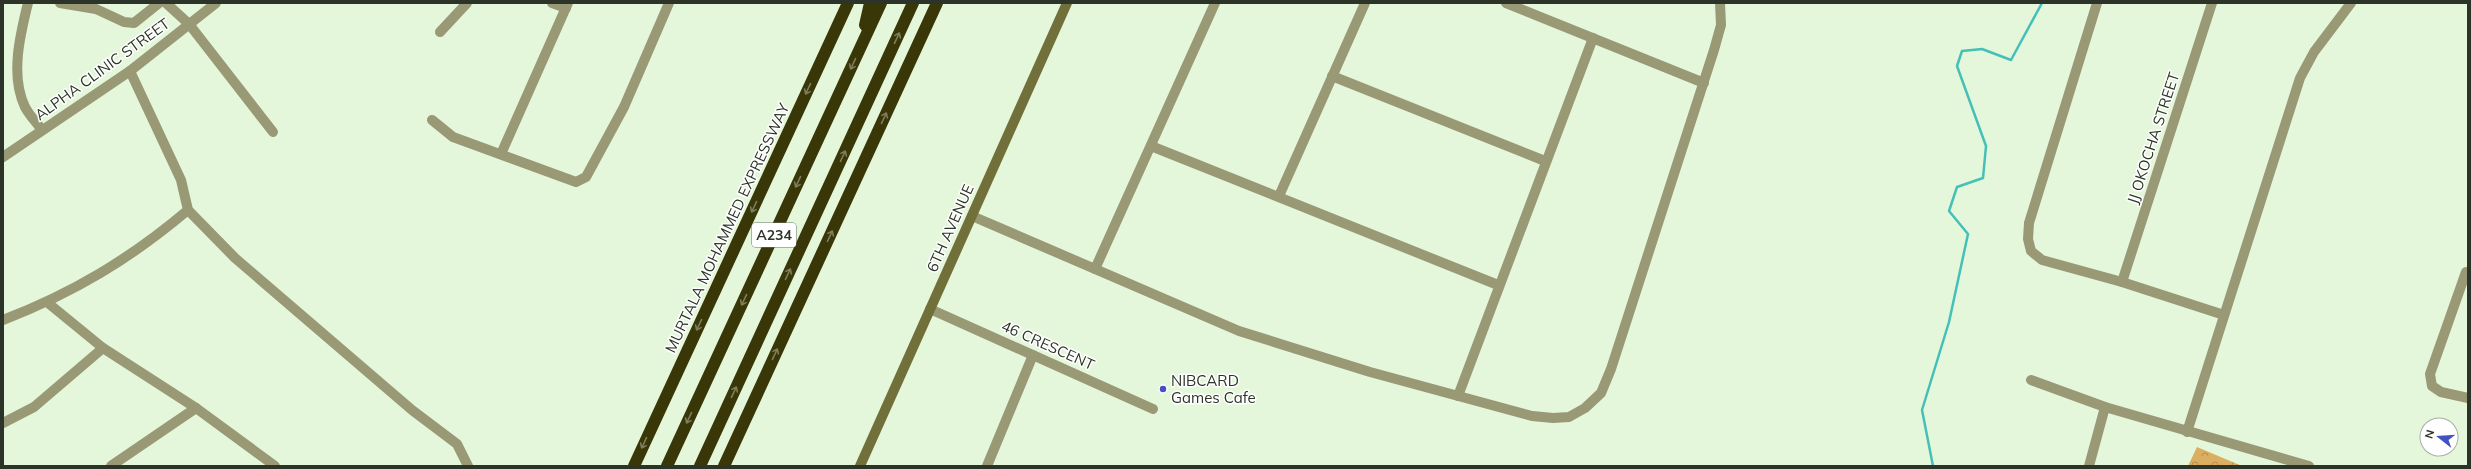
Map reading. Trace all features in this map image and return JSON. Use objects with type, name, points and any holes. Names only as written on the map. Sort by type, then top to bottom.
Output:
[{"type":"highway","name":"MURTALA MOHAMMED EXPRESSWAY","points":[[634,466],[848,3]]},
{"type":"highway","points":[[862,44],[870,3]]},
{"type":"highway","name":"A234","points":[[667,466],[881,3]]},
{"type":"highway","points":[[724,466],[937,3]]},
{"type":"highway","name":"A234","points":[[700,466],[913,6]]},
{"type":"street","points":[[28,3],[22,29],[18,78],[25,107],[42,130]]},
{"type":"street","points":[[60,3],[97,6],[124,22],[134,23],[159,3]]},
{"type":"street","points":[[166,3],[189,24],[273,132]]},
{"type":"street","name":"ALPHA CLINIC STREET","points":[[3,157],[130,71],[216,3]]},
{"type":"street","points":[[440,32],[467,3]]},
{"type":"street","points":[[501,154],[567,6],[552,3]]},
{"type":"street","points":[[432,120],[453,137],[576,182],[586,176],[624,107],[669,3]]},
{"type":"street","name":"6TH AVENUE","points":[[860,466],[1067,3]]},
{"type":"street","points":[[1095,269],[1215,3]]},
{"type":"street","points":[[1280,196],[1365,3]]},
{"type":"street","points":[[1506,3],[1704,83]]},
{"type":"street","points":[[972,216],[1239,331],[1458,396],[1532,416],[1553,418],[1569,417],[1585,408],[1601,393],[1612,369],[1661,211],[1704,83],[1721,24],[1720,3]]},
{"type":"street","points":[[2097,3],[2029,223],[2028,239],[2031,251],[2042,260],[2122,282],[2224,315]]},
{"type":"street","name":"JJ OKOCHA STREET","points":[[2122,282],[2212,3]]},
{"type":"street","points":[[2187,432],[2300,78],[2314,52],[2351,3]]},
{"type":"street","points":[[1458,396],[1498,285],[1593,38]]},
{"type":"street","points":[[130,71],[181,180],[188,210],[236,258],[412,410],[457,444],[468,466]]},
{"type":"street","points":[[1332,76],[1545,161]]},
{"type":"street","points":[[1151,146],[1280,196],[1498,285]]},
{"type":"street","points":[[3,320],[48,303],[83,285],[136,252],[188,210]]},
{"type":"street","points":[[2466,272],[2430,374],[2432,386],[2441,392],[2468,398]]},
{"type":"street","points":[[48,303],[103,348],[196,408],[275,466]]},
{"type":"street","name":"46 CRESCENT","points":[[930,309],[1153,409]]},
{"type":"street","points":[[3,423],[34,407],[103,348]]},
{"type":"street","points":[[987,466],[1033,355]]},
{"type":"street","points":[[2031,380],[2105,407],[2187,432],[2309,466]]},
{"type":"street","points":[[2088,466],[2105,407]]},
{"type":"street","points":[[111,466],[196,408]]},
{"type":"green space","points":[[2197,447],[2242,466],[2188,466]]},
{"type":"waterway","points":[[1933,466],[1922,410],[1949,322],[1968,234],[1949,211],[1957,187],[1983,178],[1986,146],[1957,66],[1962,51],[1982,49],[2011,60],[2042,3]]},
{"type":"place","name":"NIBCARD Games Cafe","points":[[1163,389]]}]
